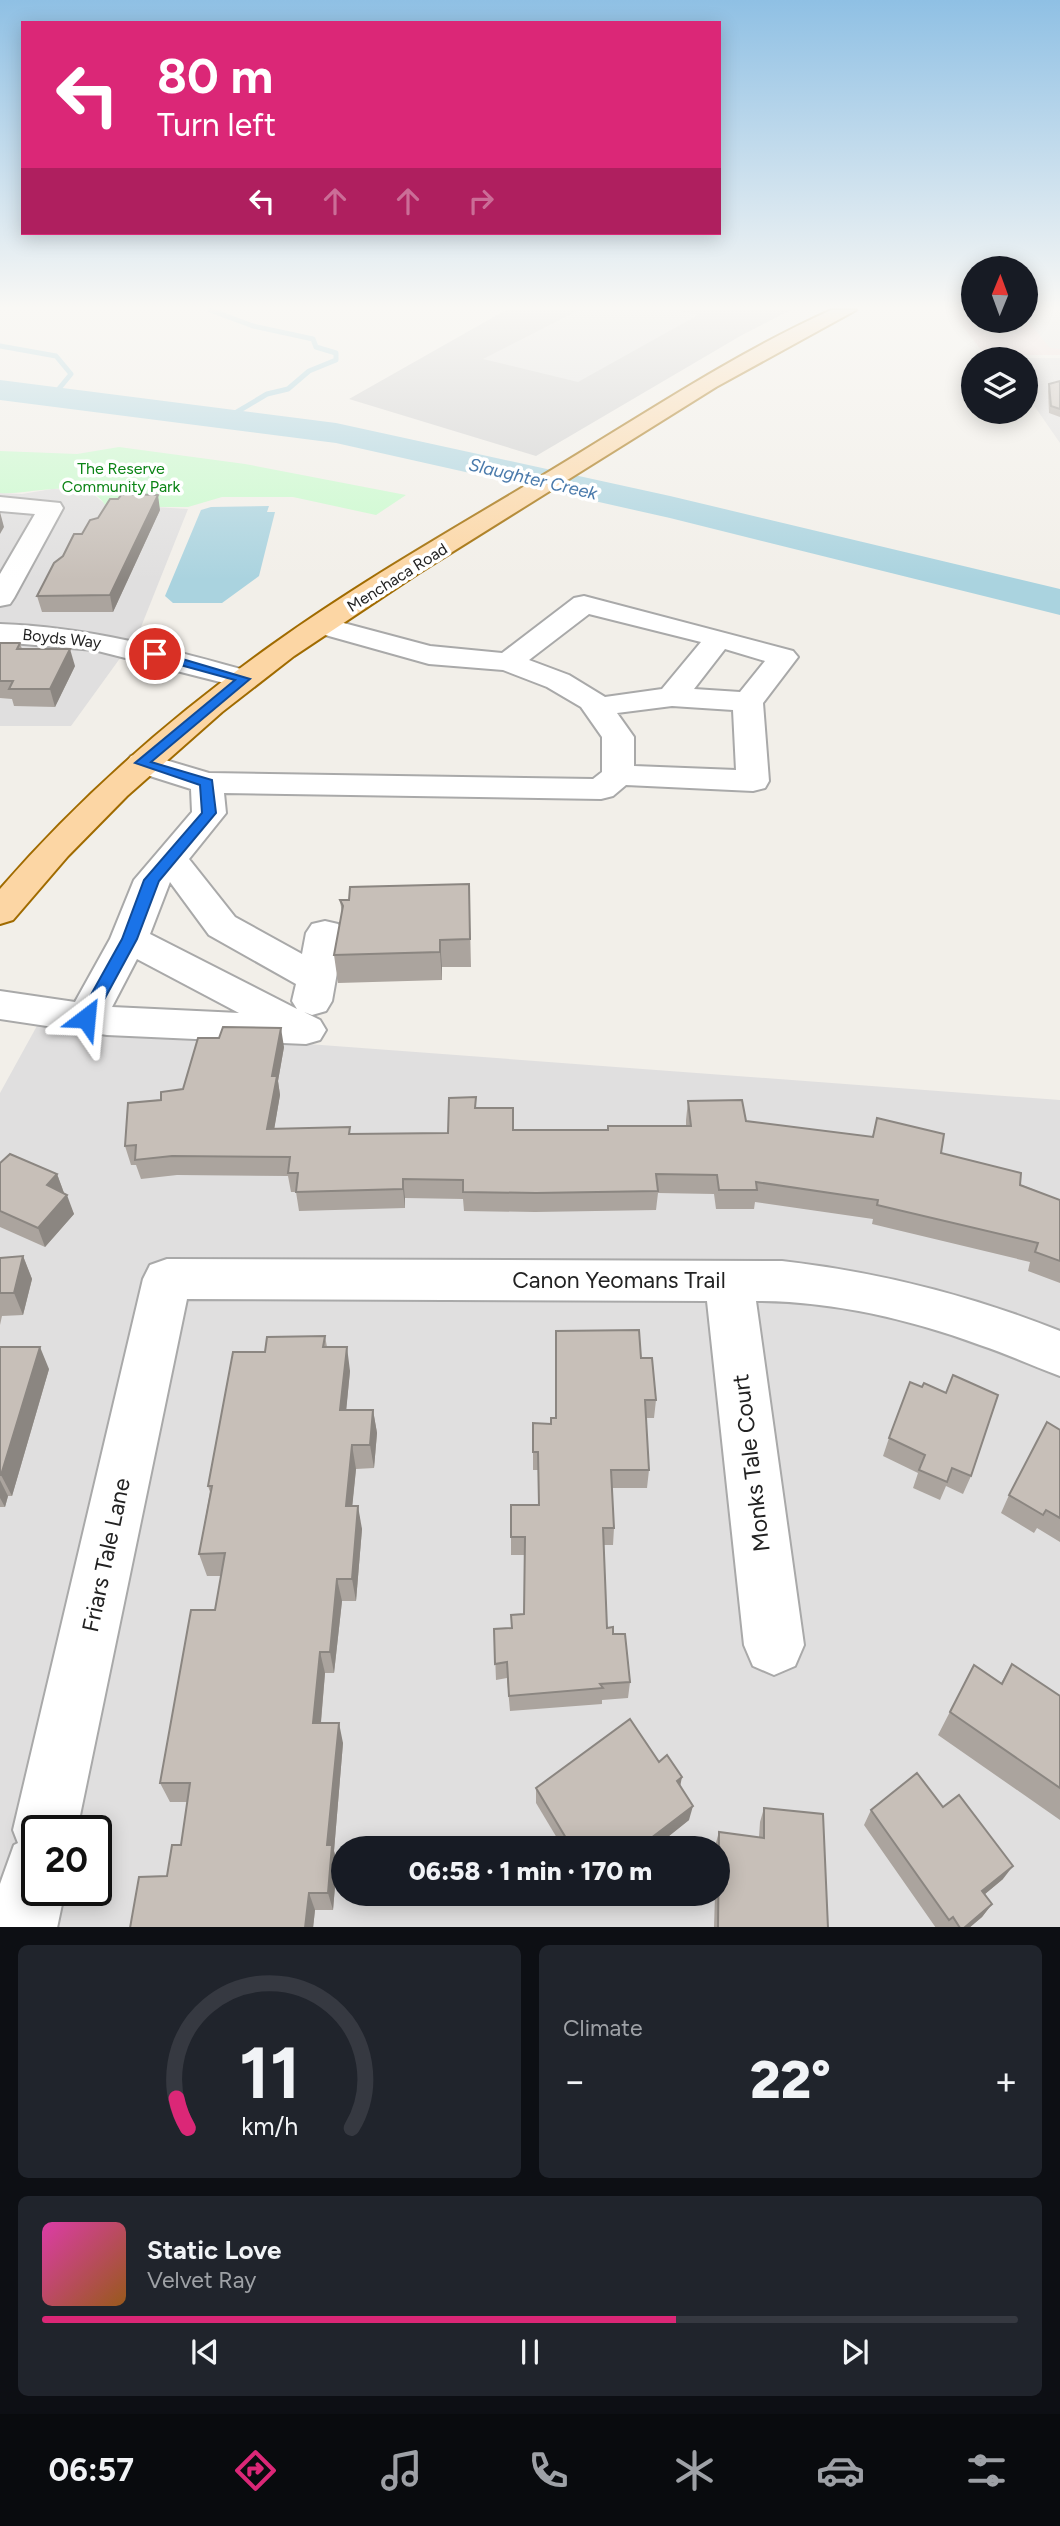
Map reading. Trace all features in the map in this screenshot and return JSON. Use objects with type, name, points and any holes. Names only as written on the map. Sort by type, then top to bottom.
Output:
[{"type":"main road","name":"Menchaca Road","points":[[0,912],[39,865],[142,763],[244,679],[321,625],[683,400]]},
{"type":"street","points":[[0,504],[51,508],[0,598]]},
{"type":"street","points":[[142,763],[207,783],[601,789],[618,775],[753,781],[748,702],[783,657],[584,604],[508,662]]},
{"type":"street","points":[[321,625],[429,655],[508,662],[558,681],[593,701],[618,737],[618,775]]},
{"type":"street","name":"Boyds Way","points":[[0,633],[56,635],[106,642],[244,679]]},
{"type":"street","points":[[672,697],[719,638]]},
{"type":"street","points":[[597,707],[672,697],[748,702]]},
{"type":"street","points":[[86,1018],[130,939],[152,880],[209,813],[207,783]]},
{"type":"street","points":[[170,859],[222,926],[316,978]]},
{"type":"street","points":[[306,1030],[325,933]]},
{"type":"street","points":[[130,939],[306,1030]]},
{"type":"street","points":[[0,1005],[86,1018],[306,1030]]},
{"type":"street","name":"Canon Yeomans Trail","points":[[167,1279],[782,1281],[848,1287],[900,1298],[1023,1338],[1060,1354]]},
{"type":"street","name":"Friars Tale Lane","points":[[48,1815],[167,1279]]},
{"type":"street","name":"Monks Tale Court","points":[[729,1280],[774,1645]]},
{"type":"street","points":[[23,1927],[28,1906]]},
{"type":"shaded area","points":[[352,400],[631,400],[536,456]]},
{"type":"shaded area","points":[[1038,400],[1060,400],[1060,443],[1038,411]]},
{"type":"shaded area","points":[[52,489],[92,493],[105,504],[188,509],[139,632],[71,726],[0,726],[0,493],[22,494]]},
{"type":"shaded area","points":[[38,1024],[1060,1100],[1060,1927],[0,1927],[0,1093]]},
{"type":"green space","name":"The Reserve Community Park","points":[[119,447],[245,464],[406,495],[376,515],[293,497],[222,497],[188,507],[106,507],[98,497],[87,491],[73,489],[0,493],[0,451],[77,454]]},
{"type":"water","points":[[269,506],[267,512],[275,512],[259,576],[222,603],[173,603],[165,596],[201,510],[211,507]]},
{"type":"building","points":[[1050,400],[1060,400],[1060,409],[1051,406]]},
{"type":"building","points":[[122,494],[158,495],[110,595],[37,596],[54,563],[63,556],[74,534],[82,534],[90,520],[98,518],[110,499],[118,499]]},
{"type":"building","points":[[0,643],[20,643],[17,649],[70,649],[50,689],[9,689],[13,681],[0,681]]},
{"type":"building","points":[[469,884],[470,939],[440,940],[440,952],[334,955],[343,906],[340,900],[349,900],[350,887]]},
{"type":"building","points":[[223,1027],[281,1028],[272,1076],[277,1076],[267,1129],[350,1127],[349,1134],[448,1133],[449,1098],[476,1097],[475,1108],[513,1108],[513,1130],[608,1130],[608,1126],[691,1126],[688,1101],[742,1100],[746,1121],[873,1137],[877,1118],[944,1134],[941,1153],[1021,1173],[1020,1185],[1060,1200],[1060,1261],[1035,1252],[1038,1243],[877,1205],[878,1200],[756,1182],[757,1190],[719,1190],[717,1175],[656,1174],[658,1191],[463,1192],[463,1180],[403,1179],[403,1189],[296,1192],[298,1173],[288,1173],[290,1157],[172,1156],[135,1160],[136,1145],[125,1146],[128,1103],[161,1100],[161,1092],[183,1089],[198,1038],[219,1038]]},
{"type":"building","points":[[10,1154],[57,1174],[47,1185],[67,1195],[38,1228],[0,1211],[0,1163]]},
{"type":"building","points":[[23,1256],[14,1293],[0,1293],[0,1258]]},
{"type":"building","points":[[639,1330],[641,1358],[652,1358],[656,1400],[645,1400],[649,1470],[611,1470],[614,1528],[603,1528],[607,1628],[613,1627],[613,1634],[625,1634],[630,1682],[600,1684],[603,1688],[509,1696],[507,1662],[495,1664],[494,1629],[512,1628],[511,1615],[524,1614],[525,1537],[511,1537],[511,1505],[539,1505],[538,1452],[533,1452],[533,1423],[551,1424],[551,1418],[556,1418],[556,1331]]},
{"type":"building","points":[[325,1336],[323,1347],[347,1347],[340,1410],[373,1410],[370,1445],[352,1445],[346,1506],[358,1506],[352,1579],[337,1579],[330,1652],[320,1652],[313,1723],[339,1723],[327,1845],[331,1845],[328,1893],[309,1893],[305,1927],[130,1927],[139,1877],[167,1876],[172,1845],[181,1845],[190,1783],[160,1783],[191,1610],[215,1610],[225,1553],[199,1554],[212,1486],[208,1486],[233,1352],[265,1352],[267,1337]]},
{"type":"building","points":[[0,1347],[40,1347],[1,1475],[0,1475]]},
{"type":"building","points":[[953,1375],[998,1395],[971,1476],[952,1468],[947,1482],[919,1470],[925,1455],[889,1438],[910,1382],[922,1387],[924,1383],[946,1393]]},
{"type":"building","points":[[1047,1422],[1060,1430],[1060,1518],[1046,1510],[1043,1515],[1009,1495]]},
{"type":"building","points":[[1012,1664],[1060,1696],[1060,1788],[950,1712],[974,1665],[1002,1684]]},
{"type":"building","points":[[630,1719],[659,1762],[667,1755],[682,1777],[677,1781],[693,1806],[654,1836],[565,1836],[536,1788]]},
{"type":"building","points":[[917,1773],[943,1807],[959,1795],[1013,1866],[982,1891],[992,1904],[965,1927],[959,1927],[953,1917],[949,1920],[871,1810]]},
{"type":"building","points":[[764,1808],[823,1814],[828,1927],[718,1927],[718,1906],[730,1906],[730,1836],[719,1836],[719,1832],[764,1838]]},
{"type":"waterway","name":"Slaughter Creek","points":[[78,400],[336,433],[670,507],[1060,602]]},
{"type":"waterway","points":[[225,419],[257,400]]},
{"type":"route","points":[[86,1018],[130,939],[152,880],[209,813],[207,783],[142,763],[244,679],[155,654]]}]
